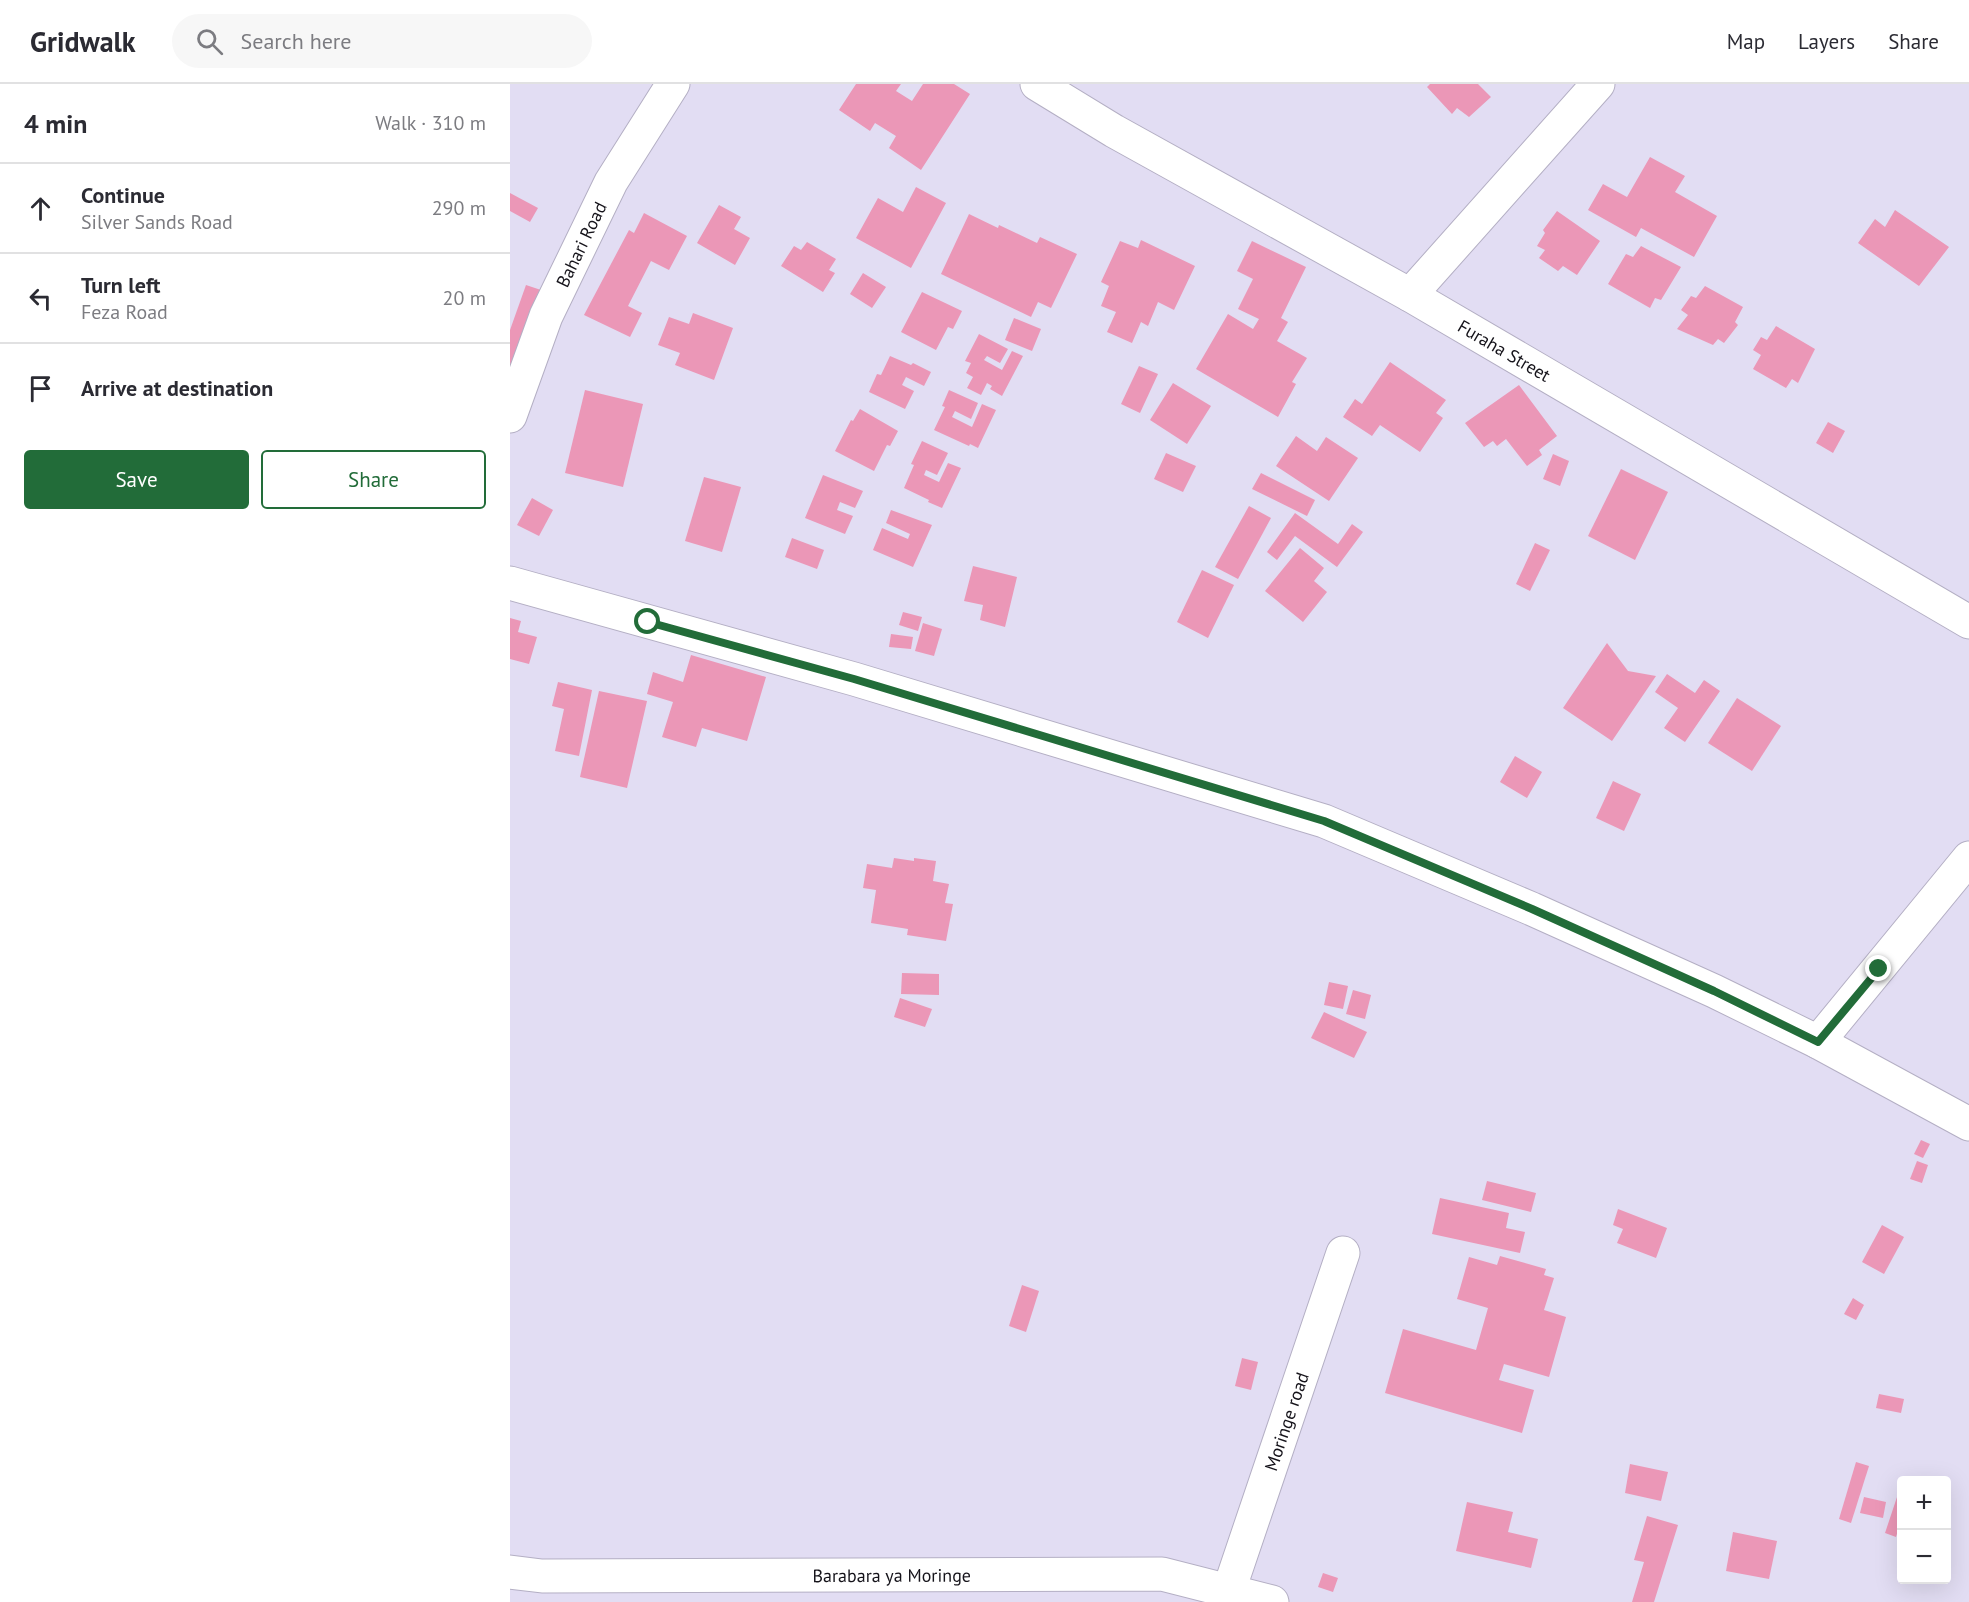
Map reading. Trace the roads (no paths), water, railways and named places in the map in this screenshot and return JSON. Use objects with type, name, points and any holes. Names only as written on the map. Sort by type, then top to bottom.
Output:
[{"type":"street","name":"Bahari Road","points":[[510,416],[546,316],[611,182],[673,84]]},
{"type":"street","name":"Furaha Street","points":[[1038,84],[1114,131],[1410,295],[1969,622]]},
{"type":"street","points":[[1410,295],[1598,84]]},
{"type":"street","points":[[510,583],[854,679],[1324,821],[1532,909],[1714,991],[1818,1042],[1969,1124]]},
{"type":"street","points":[[1818,1042],[1969,858]]},
{"type":"street","name":"Moringe road","points":[[1229,1590],[1343,1253]]},
{"type":"street","name":"Barabara ya Moringe","points":[[510,1572],[542,1576],[1162,1574],[1272,1602]]}]
